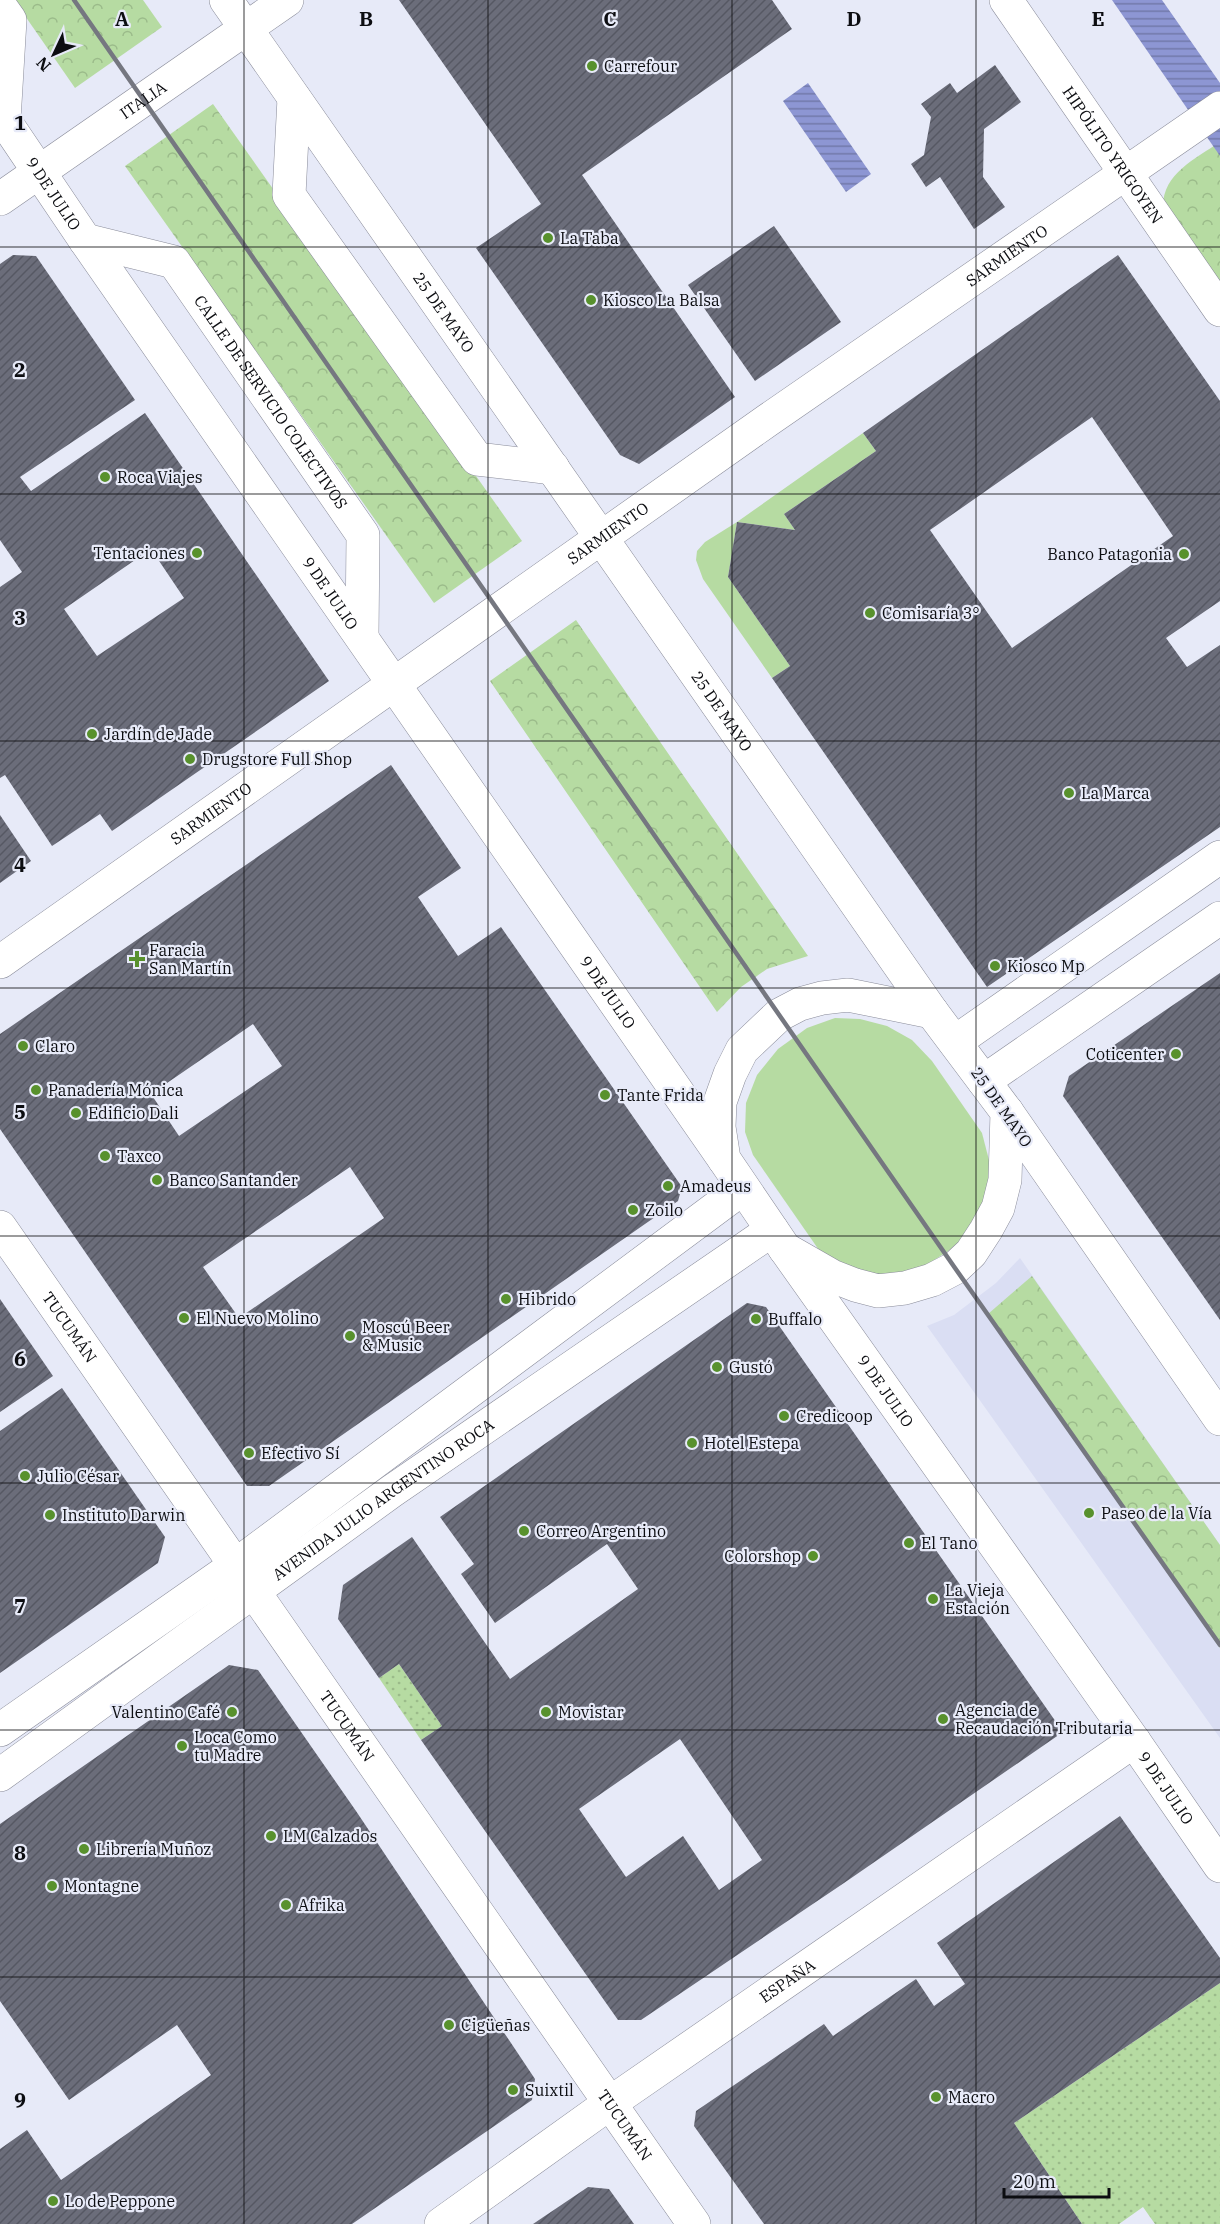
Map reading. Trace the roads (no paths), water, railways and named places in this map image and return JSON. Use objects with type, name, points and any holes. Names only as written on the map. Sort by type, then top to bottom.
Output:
[{"type":"main road","name":"25 DE MAYO","points":[[226,0],[932,1012],[1007,1112],[1220,1419]]},
{"type":"main road","name":"ITALIA","points":[[0,199],[287,0]]},
{"type":"main road","name":"HIPÓLITO YRIGOYEN","points":[[1006,0],[1220,310]]},
{"type":"main road","points":[[0,6],[10,20],[2,117]]},
{"type":"main road","points":[[294,98],[289,195],[477,459],[553,468]]},
{"type":"main road","name":"SARMIENTO","points":[[0,962],[768,420],[1220,108]]},
{"type":"main road","name":"9 DE JULIO","points":[[2,117],[743,1188],[1220,1866]]},
{"type":"main road","name":"CALLE DE SERVICIO COLECTIVOS","points":[[85,240],[174,262],[363,535],[362,636]]},
{"type":"main road","points":[[955,1042],[1220,857]]},
{"type":"main road","points":[[984,1081],[1220,918]]},
{"type":"main road","points":[[724,1159],[719,1127],[720,1102],[730,1074],[742,1050],[779,1015],[800,1004],[848,995],[932,1012]]},
{"type":"main road","points":[[779,1239],[832,1276],[878,1291],[906,1288],[932,1280],[955,1268],[976,1245],[998,1208],[1005,1179],[1007,1112]]},
{"type":"main road","name":"AVENIDA JULIO ARGENTINO ROCA","points":[[0,1730],[236,1565],[743,1188]]},
{"type":"main road","name":"TUCUMÁN","points":[[0,1227],[694,2224]]},
{"type":"main road","name":"AVENIDA JULIO ARGENTINO ROCA","points":[[0,1775],[392,1491],[779,1239]]},
{"type":"main road","name":"ESPAÑA","points":[[441,2224],[610,2103],[1134,1741]]},
{"type":"water","points":[[1112,0],[1162,0],[1220,83],[1220,156]]},
{"type":"water","points":[[808,83],[871,174],[846,192],[783,101]]},
{"type":"railway","points":[[74,0],[955,1268],[1220,1645]]},
{"type":"place","name":"Carrefour","points":[[592,66]]},
{"type":"place","name":"La Taba","points":[[548,238]]},
{"type":"place","name":"Kiosco La Balsa","points":[[591,300]]},
{"type":"place","name":"Roca Viajes","points":[[105,477]]},
{"type":"place","name":"Tentaciones","points":[[197,553]]},
{"type":"place","name":"Banco Patagonia","points":[[1184,554]]},
{"type":"place","name":"Comisaría 3°","points":[[870,613]]},
{"type":"place","name":"Jardín de Jade","points":[[92,734]]},
{"type":"place","name":"Drugstore Full Shop","points":[[190,759]]},
{"type":"place","name":"La Marca","points":[[1069,793]]},
{"type":"place","name":"Faracia San Martín","points":[[137,959]]},
{"type":"place","name":"Kiosco Mp","points":[[995,966]]},
{"type":"place","name":"Claro","points":[[23,1046]]},
{"type":"place","name":"Coticenter","points":[[1176,1054]]},
{"type":"place","name":"Panadería Mónica","points":[[36,1090]]},
{"type":"place","name":"Tante Frida","points":[[605,1095]]},
{"type":"place","name":"Edificio Dali","points":[[76,1113]]},
{"type":"place","name":"Taxco","points":[[105,1156]]},
{"type":"place","name":"Banco Santander","points":[[157,1180]]},
{"type":"place","name":"Amadeus","points":[[668,1186]]},
{"type":"place","name":"Zoilo","points":[[633,1210]]},
{"type":"place","name":"Hibrido","points":[[506,1299]]},
{"type":"place","name":"El Nuevo Molino","points":[[184,1318]]},
{"type":"place","name":"Buffalo","points":[[756,1319]]},
{"type":"place","name":"Moscú Beer & Music","points":[[350,1336]]},
{"type":"place","name":"Gustó","points":[[717,1367]]},
{"type":"place","name":"Credicoop","points":[[784,1416]]},
{"type":"place","name":"Hotel Estepa","points":[[692,1443]]},
{"type":"place","name":"Efectivo Sí","points":[[249,1453]]},
{"type":"place","name":"Julio César","points":[[25,1476]]},
{"type":"place","name":"Paseo de la Vía","points":[[1089,1513]]},
{"type":"place","name":"Instituto Darwin","points":[[50,1515]]},
{"type":"place","name":"Correo Argentino","points":[[524,1531]]},
{"type":"place","name":"El Tano","points":[[909,1543]]},
{"type":"place","name":"Colorshop","points":[[813,1556]]},
{"type":"place","name":"La Vieja Estación","points":[[933,1599]]},
{"type":"place","name":"Valentino Café","points":[[232,1712]]},
{"type":"place","name":"Movistar","points":[[546,1712]]},
{"type":"place","name":"Agencia de Recaudación Tributaria","points":[[943,1719]]},
{"type":"place","name":"Loca Como tu Madre","points":[[182,1746]]},
{"type":"place","name":"LM Calzados","points":[[271,1836]]},
{"type":"place","name":"Librería Muñoz","points":[[84,1849]]},
{"type":"place","name":"Montagne","points":[[52,1886]]},
{"type":"place","name":"Afrika","points":[[286,1905]]},
{"type":"place","name":"Cigüeñas","points":[[449,2025]]},
{"type":"place","name":"Suixtil","points":[[513,2090]]},
{"type":"place","name":"Macro","points":[[936,2097]]},
{"type":"place","name":"Lo de Peppone","points":[[53,2201]]}]
